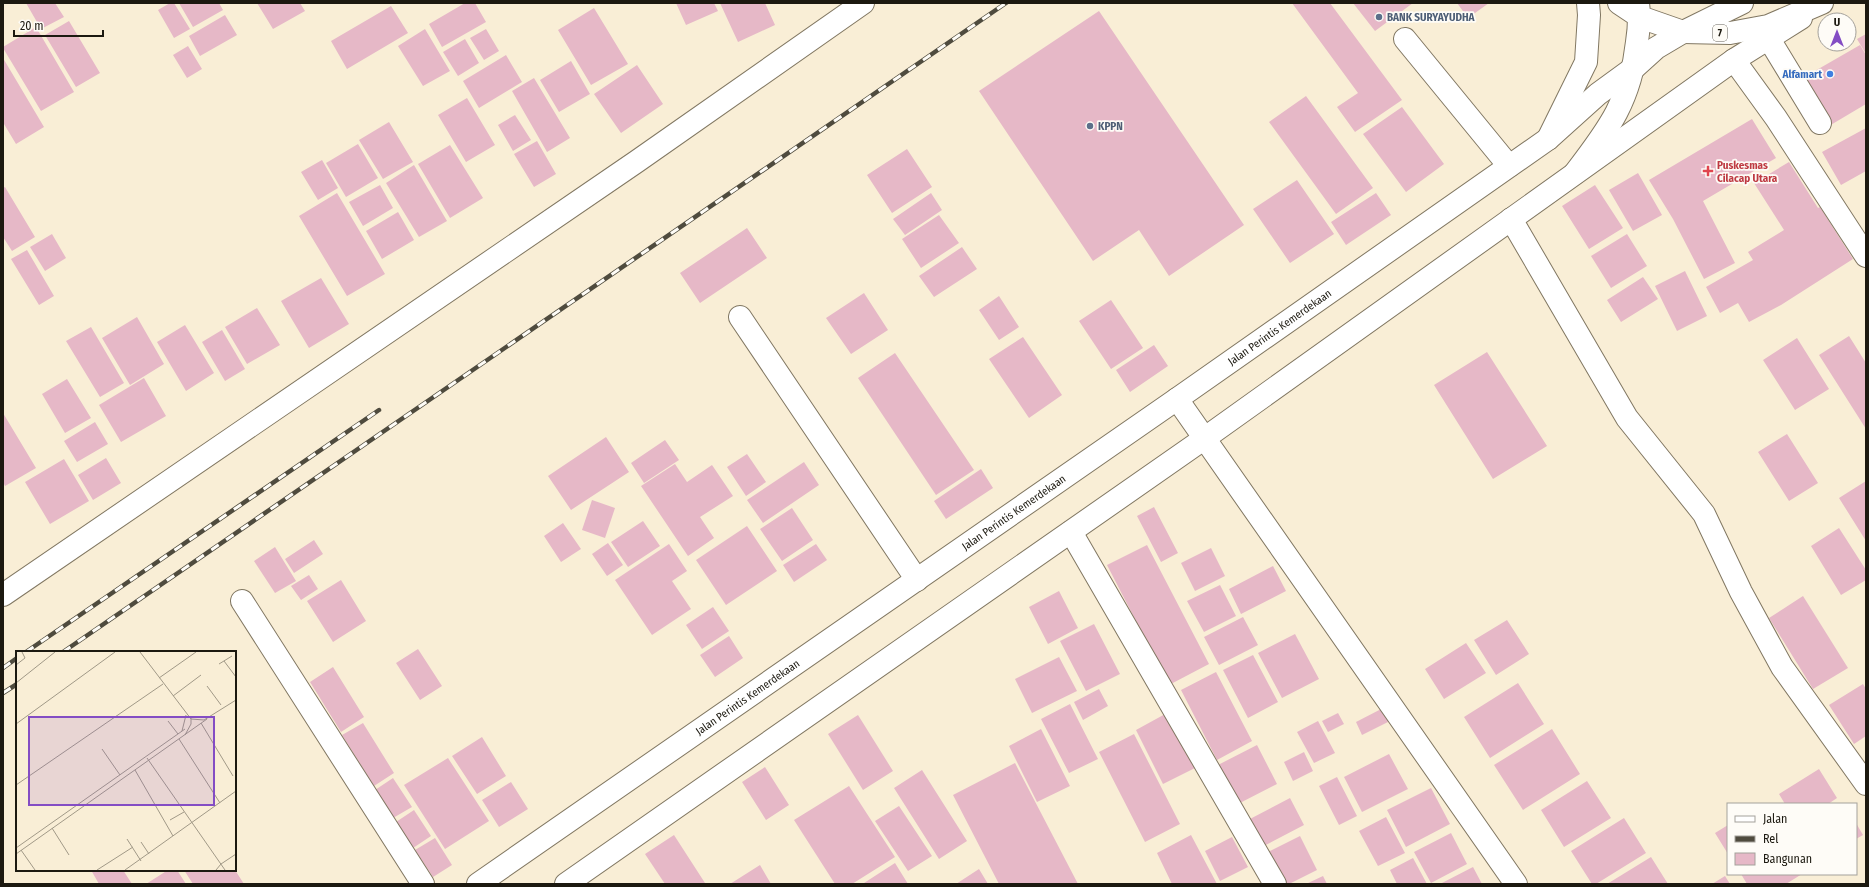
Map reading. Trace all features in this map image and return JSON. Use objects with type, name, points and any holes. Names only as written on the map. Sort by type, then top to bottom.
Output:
[{"type":"main road","points":[[3,595],[636,162],[863,3]]},
{"type":"main road","points":[[1548,139],[1586,62],[1589,15],[1588,3]]},
{"type":"main road","name":"7","points":[[1619,3],[1639,10],[1683,32],[1730,33],[1768,26],[1822,3]]},
{"type":"main road","name":"Jalan Perintis Kemerdekaan","points":[[478,884],[1177,399],[1548,139],[1598,94],[1634,67],[1656,48],[1683,32],[1742,3]]},
{"type":"main road","points":[[566,884],[1205,438],[1734,60],[1826,3]]},
{"type":"main road","points":[[1575,173],[1606,133],[1623,101],[1634,67],[1639,10]]},
{"type":"main road","points":[[1405,39],[1509,166]]},
{"type":"main road","points":[[1769,39],[1820,123]]},
{"type":"main road","points":[[1734,60],[1776,118],[1866,256]]},
{"type":"main road","points":[[1510,219],[1627,418],[1704,514],[1741,592],[1782,667],[1866,784]]},
{"type":"main road","points":[[740,317],[917,580]]},
{"type":"main road","points":[[1177,399],[1516,884]]},
{"type":"main road","points":[[1071,532],[1275,884]]},
{"type":"main road","points":[[242,601],[423,884]]},
{"type":"building","points":[[26,3],[55,3],[64,17],[41,29]]},
{"type":"building","points":[[170,3],[174,3],[190,29],[174,38],[158,10]]},
{"type":"building","points":[[179,3],[219,3],[223,10],[193,27]]},
{"type":"building","points":[[257,3],[300,3],[305,11],[273,29]]},
{"type":"building","points":[[465,3],[475,3],[486,22],[442,47],[429,24]]},
{"type":"building","points":[[676,3],[714,3],[718,11],[686,25]]},
{"type":"building","points":[[720,3],[765,3],[775,25],[738,42]]},
{"type":"building","points":[[1292,3],[1330,3],[1402,100],[1355,132],[1337,107],[1358,93]]},
{"type":"building","name":"BANK SURYAYUDHA","points":[[1353,3],[1413,3],[1375,31]]},
{"type":"building","points":[[1457,3],[1489,3],[1468,18]]},
{"type":"building","points":[[391,6],[408,33],[347,69],[331,41]]},
{"type":"building","points":[[594,8],[628,64],[591,85],[558,30]]},
{"type":"building","name":"KPPN","points":[[1099,11],[1244,225],[1169,276],[1139,230],[1093,261],[979,91]]},
{"type":"building","points":[[225,15],[237,35],[200,56],[189,36]]},
{"type":"building","points":[[69,21],[100,73],[76,87],[45,35]]},
{"type":"building","points":[[36,27],[74,92],[41,111],[3,48]]},
{"type":"building","points":[[425,29],[450,71],[423,86],[398,46]]},
{"type":"building","points":[[486,29],[499,51],[484,60],[470,38]]},
{"type":"building","points":[[1866,34],[1866,54],[1857,39]]},
{"type":"building","points":[[465,39],[479,63],[458,76],[443,52]]},
{"type":"building","points":[[1860,45],[1866,55],[1866,104],[1829,126],[1801,79],[1848,52],[1857,52],[1857,47]]},
{"type":"building","points":[[188,46],[202,69],[187,78],[173,55]]},
{"type":"building","points":[[506,55],[522,82],[479,108],[463,81]]},
{"type":"building","points":[[3,58],[44,127],[16,144],[4,124],[3,125]]},
{"type":"building","points":[[571,61],[590,94],[559,112],[540,80]]},
{"type":"building","points":[[637,65],[663,104],[621,133],[594,94]]},
{"type":"building","points":[[534,78],[570,138],[547,152],[512,91]]},
{"type":"building","points":[[1306,96],[1373,188],[1336,214],[1269,122]]},
{"type":"building","points":[[467,98],[495,145],[466,162],[438,115]]},
{"type":"building","points":[[1402,107],[1444,164],[1406,192],[1363,134]]},
{"type":"building","points":[[515,115],[531,140],[513,151],[498,125]]},
{"type":"building","points":[[1752,119],[1776,158],[1703,201],[1735,263],[1704,279],[1673,219],[1649,180]]},
{"type":"building","points":[[389,122],[413,162],[383,179],[359,140]]},
{"type":"building","points":[[1866,128],[1866,171],[1841,185],[1822,152]]},
{"type":"building","points":[[537,141],[556,174],[534,187],[514,154]]},
{"type":"building","points":[[358,144],[378,178],[346,197],[326,163]]},
{"type":"building","points":[[450,145],[483,198],[450,218],[418,164]]},
{"type":"building","points":[[907,149],[932,187],[892,213],[867,175]]},
{"type":"building","points":[[322,160],[338,188],[318,200],[301,172]]},
{"type":"building","points":[[1789,162],[1853,259],[1781,305],[1749,322],[1738,303],[1720,313],[1706,287],[1753,260],[1748,252],[1784,230],[1754,183]]},
{"type":"building","points":[[414,165],[447,221],[419,237],[386,183]]},
{"type":"building","points":[[1638,173],[1662,215],[1633,231],[1609,190]]},
{"type":"building","points":[[1297,180],[1334,234],[1290,263],[1253,209]]},
{"type":"building","points":[[380,185],[393,208],[363,226],[349,202]]},
{"type":"building","points":[[1595,185],[1623,228],[1589,249],[1562,206]]},
{"type":"building","points":[[5,187],[35,237],[12,251],[3,237],[3,188]]},
{"type":"building","points":[[337,193],[385,274],[347,296],[299,216]]},
{"type":"building","points":[[931,193],[942,210],[905,235],[893,219]]},
{"type":"building","points":[[1376,193],[1391,215],[1346,245],[1331,222]]},
{"type":"building","points":[[398,212],[414,240],[382,259],[366,231]]},
{"type":"building","points":[[939,215],[959,243],[921,268],[902,239]]},
{"type":"building","points":[[747,228],[767,258],[700,303],[680,273]]},
{"type":"building","points":[[52,234],[66,258],[45,271],[30,247]]},
{"type":"building","points":[[1627,234],[1647,266],[1611,288],[1591,256]]},
{"type":"building","points":[[962,247],[977,269],[934,297],[919,276]]},
{"type":"building","points":[[27,250],[54,296],[39,305],[11,259]]},
{"type":"building","points":[[1685,271],[1707,316],[1677,331],[1655,286]]},
{"type":"building","points":[[1643,277],[1658,299],[1621,322],[1607,300]]},
{"type":"building","points":[[321,278],[349,324],[309,348],[281,301]]},
{"type":"building","points":[[864,293],[888,330],[851,354],[826,318]]},
{"type":"building","points":[[999,296],[1019,327],[999,340],[979,310]]},
{"type":"building","points":[[1111,300],[1143,348],[1111,369],[1079,321]]},
{"type":"building","points":[[257,308],[280,345],[247,364],[225,327]]},
{"type":"building","points":[[137,317],[164,364],[130,385],[102,338]]},
{"type":"building","points":[[185,325],[214,373],[186,391],[157,342]]},
{"type":"building","points":[[91,327],[124,383],[100,397],[66,341]]},
{"type":"building","points":[[222,330],[245,369],[225,381],[202,342]]},
{"type":"building","points":[[1849,336],[1866,363],[1866,429],[1819,355]]},
{"type":"building","points":[[1023,337],[1062,395],[1029,418],[989,359]]},
{"type":"building","points":[[1797,338],[1829,389],[1795,410],[1763,360]]},
{"type":"building","points":[[1154,345],[1168,366],[1130,392],[1116,370]]},
{"type":"building","points":[[1487,352],[1547,446],[1493,479],[1434,385]]},
{"type":"building","points":[[895,353],[974,470],[936,495],[858,378]]},
{"type":"building","points":[[144,378],[166,416],[121,442],[99,405]]},
{"type":"building","points":[[67,379],[91,418],[65,433],[42,394]]},
{"type":"building","points":[[3,413],[36,468],[5,486],[3,482]]},
{"type":"building","points":[[95,422],[108,444],[77,462],[64,441]]},
{"type":"building","points":[[1787,434],[1818,483],[1789,501],[1758,452]]},
{"type":"building","points":[[606,437],[629,472],[571,510],[548,476]]},
{"type":"building","points":[[665,440],[679,460],[644,483],[631,463]]},
{"type":"building","points":[[747,454],[766,482],[746,496],[727,467]]},
{"type":"building","points":[[106,458],[121,483],[93,500],[78,475]]},
{"type":"building","points":[[64,459],[89,501],[50,524],[25,482]]},
{"type":"building","points":[[804,462],[819,485],[763,523],[747,500]]},
{"type":"building","points":[[675,464],[687,482],[712,465],[733,496],[700,517],[714,538],[688,556],[641,486]]},
{"type":"building","points":[[981,469],[993,488],[946,519],[934,501]]},
{"type":"building","points":[[1866,481],[1866,541],[1839,498]]},
{"type":"building","points":[[592,500],[615,508],[605,538],[582,530]]},
{"type":"building","points":[[1154,507],[1178,553],[1161,562],[1137,516]]},
{"type":"building","points":[[792,508],[813,540],[782,561],[760,529]]},
{"type":"building","points":[[643,521],[660,546],[628,567],[611,542]]},
{"type":"building","points":[[563,523],[581,549],[561,562],[544,536]]},
{"type":"building","points":[[747,526],[777,571],[726,605],[696,560]]},
{"type":"building","points":[[1839,528],[1866,570],[1866,580],[1841,595],[1811,546]]},
{"type":"building","points":[[314,540],[323,554],[294,573],[285,559]]},
{"type":"building","points":[[608,543],[623,565],[607,576],[592,554]]},
{"type":"building","points":[[669,544],[687,571],[672,581],[691,609],[652,635],[615,580]]},
{"type":"building","points":[[816,544],[827,560],[794,582],[783,565]]},
{"type":"building","points":[[1147,545],[1209,664],[1169,685],[1107,565]]},
{"type":"building","points":[[275,547],[296,581],[275,593],[254,561]]},
{"type":"building","points":[[1211,548],[1225,576],[1195,591],[1181,563]]},
{"type":"building","points":[[1273,566],[1286,591],[1241,614],[1229,589]]},
{"type":"building","points":[[309,575],[318,589],[301,600],[291,586]]},
{"type":"building","points":[[341,580],[366,621],[333,642],[307,601]]},
{"type":"building","points":[[1220,585],[1236,616],[1204,632],[1187,601]]},
{"type":"building","points":[[1059,591],[1078,628],[1048,644],[1029,607]]},
{"type":"building","points":[[1803,596],[1848,668],[1813,689],[1769,618]]},
{"type":"building","points":[[713,607],[729,631],[702,649],[686,625]]},
{"type":"building","points":[[1243,617],[1258,645],[1219,665],[1204,637]]},
{"type":"building","points":[[1507,620],[1529,654],[1496,675],[1474,640]]},
{"type":"building","points":[[1094,624],[1120,674],[1086,691],[1060,641]]},
{"type":"building","points":[[1295,634],[1319,679],[1282,698],[1258,653]]},
{"type":"building","points":[[729,636],[743,658],[715,677],[700,655]]},
{"type":"building","points":[[1466,643],[1486,673],[1444,699],[1425,669]]},
{"type":"building","points":[[418,649],[442,686],[420,700],[396,663]]},
{"type":"building","points":[[1253,655],[1278,702],[1248,718],[1223,670]]},
{"type":"building","points":[[1059,657],[1077,691],[1032,713],[1015,679]]},
{"type":"building","points":[[333,667],[364,717],[341,732],[310,682]]},
{"type":"building","points":[[1216,672],[1252,741],[1217,760],[1181,690]]},
{"type":"building","points":[[1518,683],[1544,724],[1490,758],[1464,717]]},
{"type":"building","points":[[1863,684],[1866,689],[1866,736],[1854,744],[1829,705]]},
{"type":"building","points":[[1099,689],[1108,706],[1083,720],[1074,702]]},
{"type":"building","points":[[1070,704],[1098,759],[1069,773],[1041,719]]},
{"type":"building","points":[[1387,706],[1394,719],[1362,735],[1356,722]]},
{"type":"building","points":[[1167,713],[1195,768],[1163,784],[1136,730]]},
{"type":"building","points":[[1338,713],[1344,724],[1328,732],[1322,721]]},
{"type":"building","points":[[858,715],[893,771],[863,790],[828,734]]},
{"type":"building","points":[[1318,721],[1335,753],[1314,763],[1297,732]]},
{"type":"building","points":[[363,723],[394,773],[374,786],[342,735]]},
{"type":"building","points":[[1041,729],[1070,786],[1037,802],[1009,746]]},
{"type":"building","points":[[1552,729],[1580,774],[1523,810],[1494,765]]},
{"type":"building","points":[[1134,734],[1180,824],[1145,842],[1099,752]]},
{"type":"building","points":[[482,737],[506,776],[477,794],[452,756]]},
{"type":"building","points":[[1257,745],[1277,784],[1236,805],[1216,766]]},
{"type":"building","points":[[1304,752],[1313,771],[1293,781],[1284,762]]},
{"type":"building","points":[[1389,754],[1408,789],[1362,812],[1344,777]]},
{"type":"building","points":[[448,758],[489,821],[445,849],[404,785]]},
{"type":"building","points":[[1015,763],[1078,884],[999,884],[953,795]]},
{"type":"building","points":[[765,767],[789,805],[766,820],[742,782]]},
{"type":"building","points":[[1819,769],[1837,798],[1830,803],[1784,803],[1779,794]]},
{"type":"building","points":[[922,770],[967,841],[939,859],[894,788]]},
{"type":"building","points":[[1337,777],[1357,816],[1339,825],[1319,786]]},
{"type":"building","points":[[393,778],[412,807],[393,818],[375,790]]},
{"type":"building","points":[[1587,781],[1611,818],[1564,847],[1541,810]]},
{"type":"building","points":[[511,782],[528,809],[499,827],[482,800]]},
{"type":"building","points":[[849,786],[895,857],[852,884],[835,884],[794,820]]},
{"type":"building","points":[[1431,788],[1450,824],[1406,847],[1387,810]]},
{"type":"building","points":[[1290,798],[1304,825],[1262,847],[1248,820]]},
{"type":"building","points":[[899,806],[932,856],[908,871],[875,821]]},
{"type":"building","points":[[414,810],[431,836],[413,848],[396,822]]},
{"type":"building","points":[[1386,817],[1405,853],[1378,866],[1359,831]]},
{"type":"building","points":[[1624,818],[1646,853],[1596,884],[1592,884],[1571,851]]},
{"type":"building","points":[[1857,825],[1863,835],[1857,838]]},
{"type":"building","points":[[1727,826],[1727,852],[1715,833]]},
{"type":"building","points":[[1451,833],[1467,864],[1431,883],[1414,852]]},
{"type":"building","points":[[674,835],[705,883],[704,884],[665,884],[645,854]]},
{"type":"building","points":[[1191,835],[1217,884],[1172,884],[1157,853]]},
{"type":"building","points":[[1300,836],[1317,870],[1289,884],[1285,884],[1268,852]]},
{"type":"building","points":[[1232,837],[1248,867],[1220,881],[1205,851]]},
{"type":"building","points":[[435,838],[452,865],[433,877],[415,850]]},
{"type":"building","points":[[1651,857],[1668,884],[1607,884]]},
{"type":"building","points":[[1413,858],[1427,884],[1397,884],[1390,870]]},
{"type":"building","points":[[895,863],[908,884],[864,883]]},
{"type":"building","points":[[760,865],[771,884],[730,884]]},
{"type":"building","points":[[1473,867],[1482,884],[1440,884]]},
{"type":"building","points":[[979,869],[988,884],[956,884]]},
{"type":"building","points":[[92,871],[124,871],[132,884],[99,884]]},
{"type":"building","points":[[166,871],[178,871],[186,884],[146,884]]},
{"type":"building","points":[[185,871],[236,871],[244,884],[193,884]]},
{"type":"building","points":[[1742,875],[1800,875],[1786,884],[1747,884]]},
{"type":"building","points":[[1323,876],[1327,884],[1306,884]]},
{"type":"building","points":[[1725,876],[1730,884],[1712,884]]},
{"type":"railway","points":[[64,651],[1006,3]]},
{"type":"railway","points":[[27,651],[379,410]]},
{"type":"railway","points":[[3,668],[16,659]]},
{"type":"railway","points":[[3,693],[16,685]]},
{"type":"place","name":"BANK SURYAYUDHA","points":[[1379,17]]},
{"type":"place","name":"Alfamart","points":[[1830,74]]},
{"type":"place","name":"KPPN","points":[[1090,126]]},
{"type":"place","name":"Puskesmas Cilacap Utara","points":[[1708,171]]}]
